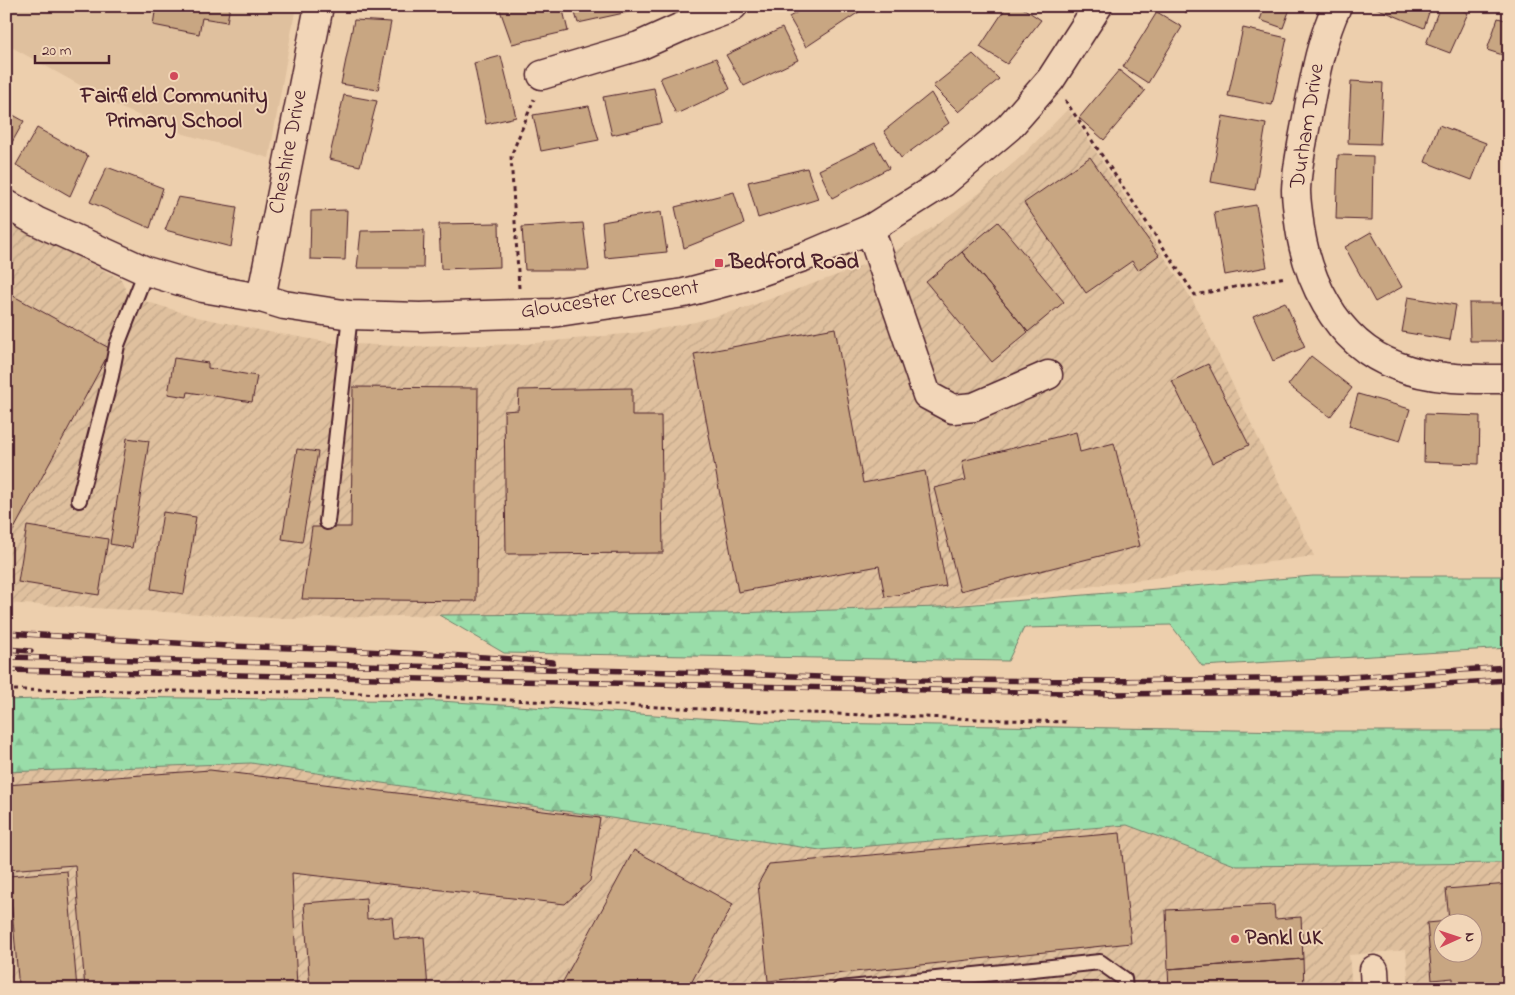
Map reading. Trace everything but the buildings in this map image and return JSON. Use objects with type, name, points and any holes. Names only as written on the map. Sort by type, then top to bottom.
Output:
[{"type":"street","name":"Cheshire Drive","points":[[261,298],[319,6]]},
{"type":"street","points":[[542,75],[639,46],[682,15],[728,10],[733,6]]},
{"type":"street","name":"Gloucester Crescent","points":[[6,204],[36,221],[146,271],[203,288],[261,298],[284,305],[350,315],[420,317],[552,313],[684,293],[748,276],[800,258],[870,229],[951,176],[1009,127],[1051,78],[1098,6]]},
{"type":"street","name":"Durham Drive","points":[[1337,6],[1331,18],[1318,62],[1296,190],[1300,231],[1310,271],[1327,307],[1346,333],[1373,354],[1395,366],[1419,373],[1464,379],[1509,379]]},
{"type":"street","points":[[870,229],[927,395],[953,409],[974,407],[1048,375]]},
{"type":"lane","points":[[79,500],[111,376],[117,345],[146,271]]},
{"type":"lane","points":[[327,522],[350,315]]},
{"type":"lane","points":[[840,989],[1100,962],[1124,979],[1124,989]]},
{"type":"path","points":[[520,314],[511,156],[542,75]]},
{"type":"path","points":[[1051,78],[1195,296],[1310,271]]},
{"type":"path","points":[[6,690],[339,692],[722,710],[1066,722]]},
{"type":"shaded area","name":"Fairfield Community Primary School","points":[[6,6],[296,6],[269,158],[184,134],[121,108],[6,44]]},
{"type":"shaded area","points":[[1068,109],[1193,301],[1314,556],[940,607],[729,613],[439,615],[289,619],[6,603],[6,221],[121,279],[128,296],[197,317],[269,332],[334,343],[417,347],[525,344],[644,332],[695,322],[745,308],[843,273],[892,253],[936,225],[981,192],[1024,154]]},
{"type":"shaded area","points":[[251,763],[820,850],[1127,825],[1237,866],[1509,864],[1509,989],[1409,989],[1406,950],[1349,955],[1352,989],[6,989],[6,772]]},
{"type":"green space","points":[[1313,576],[1509,576],[1509,648],[1202,666],[1171,625],[1024,628],[1008,661],[504,653],[439,615],[729,613],[940,607]]},
{"type":"green space","points":[[104,697],[440,701],[761,722],[1293,731],[1509,731],[1509,863],[1237,866],[1127,825],[820,850],[251,763],[6,772],[6,700]]},
{"type":"railway","points":[[6,633],[553,662]]},
{"type":"railway","points":[[6,649],[31,651]]},
{"type":"railway","points":[[6,657],[675,672],[908,680],[1104,681],[1334,678],[1509,667]]},
{"type":"railway","points":[[6,670],[1111,694],[1311,692],[1509,680]]},
{"type":"place","name":"Fairfield Community Primary School","points":[[174,76]]},
{"type":"place","name":"Bedford Road","points":[[719,263]]},
{"type":"place","name":"Pankl UK","points":[[1235,939]]}]
